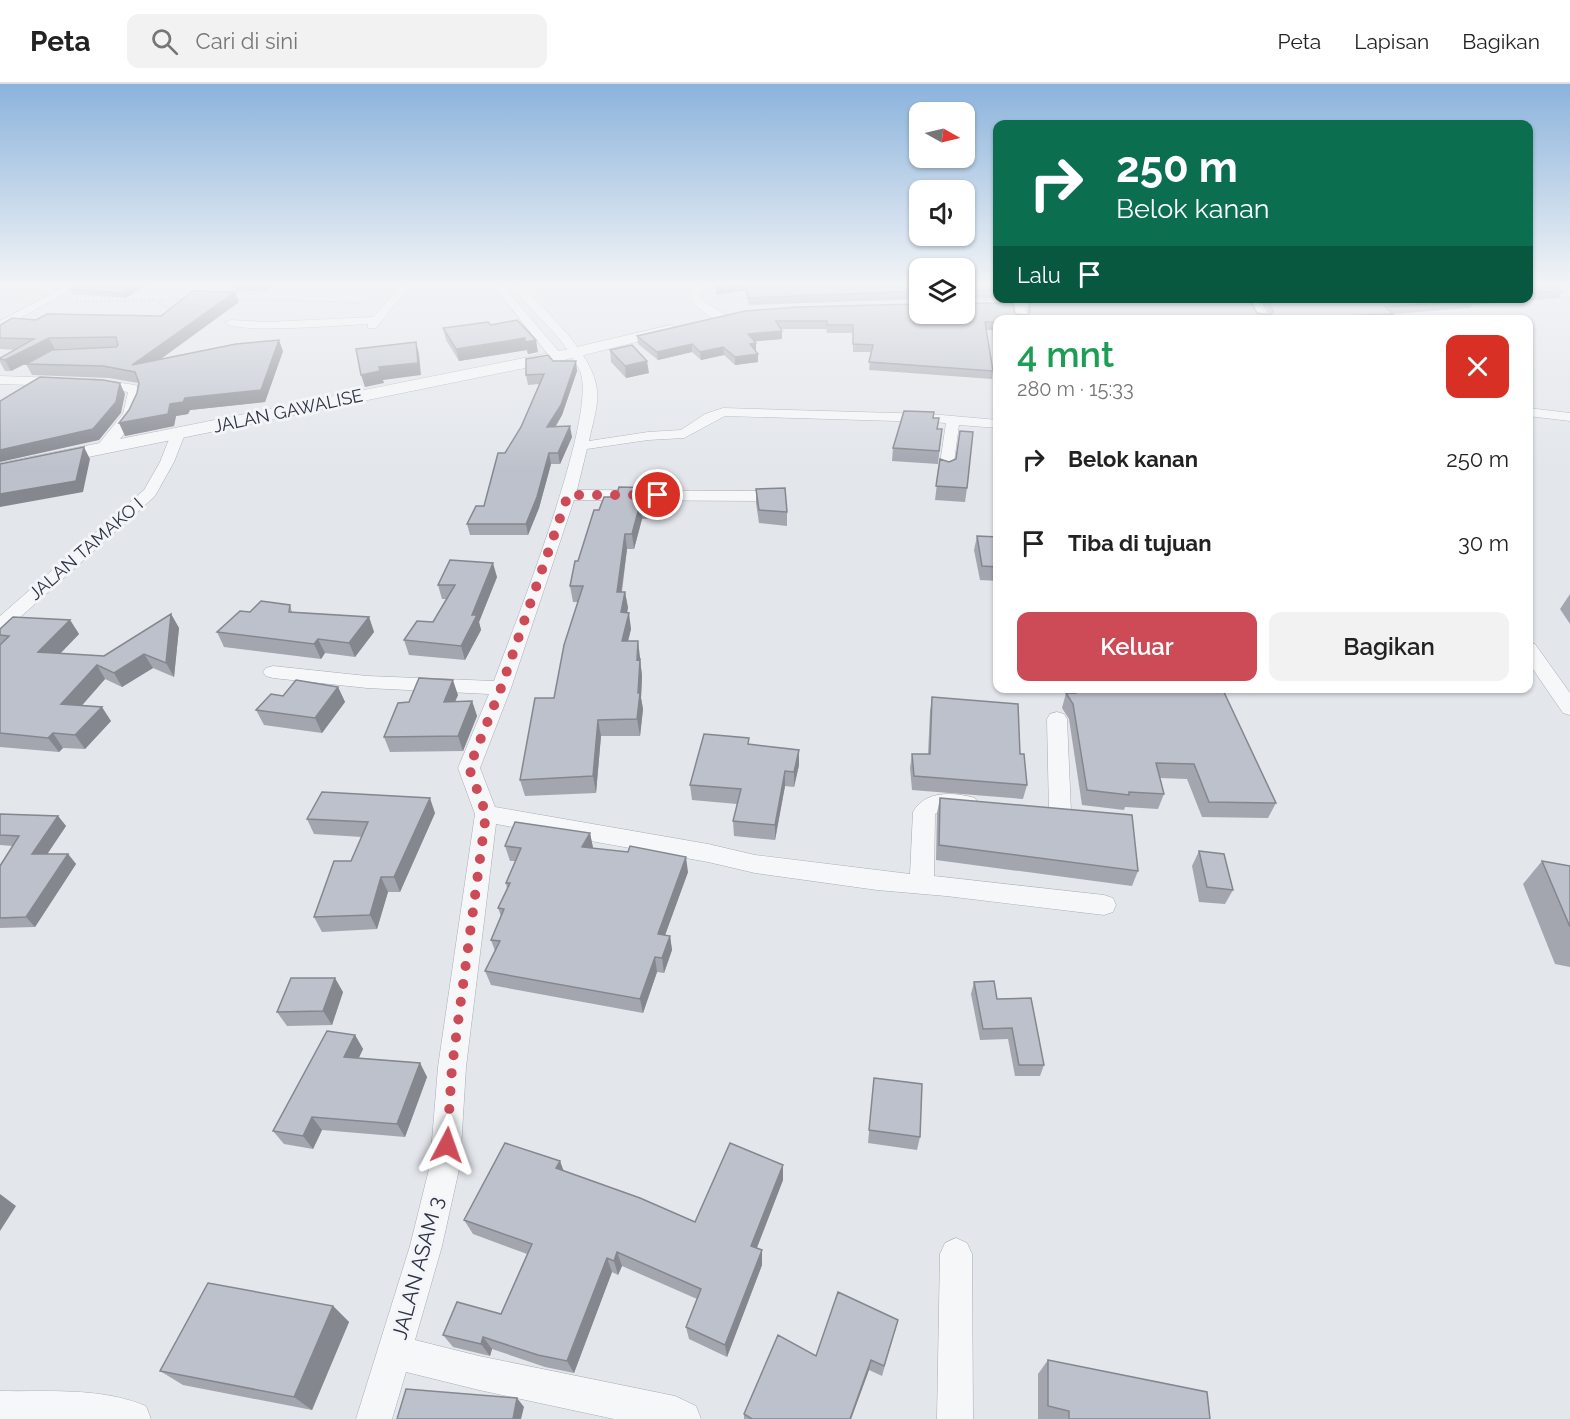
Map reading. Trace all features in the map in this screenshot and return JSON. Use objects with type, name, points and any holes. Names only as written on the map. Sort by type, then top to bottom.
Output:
[{"type":"street","points":[[556,344],[566,354]]},
{"type":"street","points":[[559,344],[566,354]]},
{"type":"street","name":"JALAN GAWALISE","points":[[0,468],[177,434],[608,344]]},
{"type":"street","name":"JALAN ASAM 3","points":[[374,1419],[426,1246],[445,1165],[452,1067],[486,814],[469,768],[501,688],[568,495],[581,446],[591,392],[587,373],[566,354]]},
{"type":"street","points":[[4,380],[29,368]]},
{"type":"street","points":[[4,380],[109,384],[135,389],[131,412],[119,431],[103,447]]},
{"type":"street","points":[[581,446],[632,438],[684,434],[710,417],[723,412],[860,415],[993,424]]},
{"type":"street","points":[[1533,413],[1570,417]]},
{"type":"street","points":[[946,470],[953,420]]},
{"type":"street","name":"JALAN TAMAKO I","points":[[0,626],[150,493],[167,462],[177,434]]},
{"type":"street","points":[[568,495],[771,496]]},
{"type":"street","points":[[1533,655],[1570,708]]},
{"type":"street","points":[[273,672],[367,682],[501,688]]},
{"type":"street","points":[[1057,719],[1060,812]]},
{"type":"street","points":[[922,884],[924,812],[928,806],[938,802],[993,807]]},
{"type":"street","points":[[486,814],[708,853],[755,864],[877,881],[1104,905]]},
{"type":"street","points":[[955,1419],[956,1254]]},
{"type":"street","points":[[394,1352],[479,1373],[675,1414],[683,1419]]},
{"type":"street","points":[[0,1409],[86,1410],[133,1419]]},
{"type":"building","points":[[25,344],[36,344],[5,360],[0,358]]},
{"type":"building","points":[[161,344],[132,365],[235,344],[277,344],[261,390],[185,398],[183,402],[170,404],[168,414],[119,423],[129,410],[137,393],[139,383],[135,372],[103,366],[26,364],[52,350],[116,347],[118,345]]},
{"type":"building","points":[[416,344],[418,363],[379,367],[380,371],[361,375],[356,349]]},
{"type":"building","points":[[453,344],[485,344],[456,349]]},
{"type":"building","points":[[647,344],[691,344],[657,352]]},
{"type":"building","points":[[692,344],[750,344],[758,354],[735,357],[723,347],[700,352]]},
{"type":"building","points":[[859,344],[989,344],[993,371],[869,362],[873,345]]},
{"type":"building","points":[[632,345],[647,361],[625,366],[610,350]]},
{"type":"building","points":[[548,355],[553,361],[576,361],[561,405],[547,427],[570,426],[558,453],[549,453],[537,497],[526,524],[467,524],[476,506],[484,506],[498,453],[505,453],[521,427],[544,374],[526,375],[526,359]]},
{"type":"building","points":[[40,377],[120,383],[116,402],[93,429],[0,450],[0,401]]},
{"type":"building","points":[[904,411],[934,412],[933,418],[939,418],[937,429],[942,429],[939,451],[893,448]]},
{"type":"building","points":[[960,431],[973,432],[967,488],[936,486],[940,459],[949,462],[956,459]]},
{"type":"building","points":[[84,447],[76,481],[0,494],[0,464]]},
{"type":"building","points":[[619,487],[658,488],[656,503],[640,504],[632,534],[625,534],[617,592],[625,592],[621,612],[629,613],[622,641],[638,641],[637,660],[640,659],[638,693],[640,693],[637,719],[598,720],[593,776],[520,780],[535,698],[554,698],[564,645],[583,586],[570,586],[575,561],[578,561],[594,510],[599,510],[604,497],[616,497]]},
{"type":"building","points":[[785,488],[787,512],[759,510],[756,489]]},
{"type":"building","points":[[977,536],[993,537],[993,567],[982,566]]},
{"type":"building","points":[[450,560],[493,563],[472,615],[477,615],[461,646],[404,640],[417,621],[433,622],[455,585],[438,585]]},
{"type":"building","points":[[261,601],[290,605],[289,612],[369,617],[349,643],[318,639],[314,644],[217,632],[240,611],[250,612]]},
{"type":"building","points":[[171,614],[166,663],[144,654],[114,673],[97,665],[61,704],[102,707],[75,735],[53,733],[48,738],[0,733],[0,645],[9,636],[0,635],[0,629],[13,617],[70,620],[38,652],[104,656]]},
{"type":"building","points":[[419,678],[453,680],[444,702],[472,701],[458,736],[384,737],[398,703],[409,702]]},
{"type":"building","points":[[296,680],[338,687],[315,718],[256,710],[271,694],[283,696]]},
{"type":"building","points":[[1066,693],[1224,693],[1276,803],[1209,802],[1194,764],[1156,763],[1164,794],[1129,792],[1129,795],[1087,790],[1073,704]]},
{"type":"building","points":[[932,697],[1018,704],[1020,754],[1024,754],[1027,785],[914,776],[912,754],[930,754]]},
{"type":"building","points":[[704,734],[749,738],[748,744],[799,750],[794,772],[785,771],[775,825],[733,821],[741,789],[690,785]]},
{"type":"building","points":[[322,792],[430,798],[394,877],[381,877],[370,915],[314,917],[334,861],[351,861],[368,822],[307,819]]},
{"type":"building","points":[[940,798],[1132,815],[1138,871],[939,845]]},
{"type":"building","points":[[0,814],[58,816],[32,854],[68,854],[26,917],[0,918],[0,866],[19,836],[0,835]]},
{"type":"building","points":[[515,822],[590,833],[582,847],[628,852],[630,846],[686,857],[658,934],[670,936],[662,958],[655,957],[640,999],[485,971],[500,941],[491,940],[504,909],[498,908],[510,883],[506,883],[521,848],[505,846]]},
{"type":"building","points":[[1199,851],[1224,854],[1233,890],[1207,887]]},
{"type":"building","points":[[1542,861],[1570,866],[1570,927]]},
{"type":"building","points":[[291,978],[335,978],[323,1011],[277,1012]]},
{"type":"building","points":[[994,981],[997,999],[1031,998],[1044,1065],[1019,1065],[1012,1028],[983,1029],[974,982]]},
{"type":"building","points":[[327,1031],[355,1035],[344,1057],[420,1063],[397,1124],[312,1117],[303,1136],[273,1131]]},
{"type":"building","points":[[874,1078],[922,1084],[920,1137],[869,1130]]},
{"type":"building","points":[[505,1143],[560,1161],[556,1168],[640,1198],[695,1222],[730,1143],[783,1165],[751,1246],[762,1250],[725,1345],[686,1327],[701,1289],[617,1252],[614,1261],[607,1258],[567,1361],[538,1355],[483,1337],[481,1344],[443,1335],[457,1302],[501,1314],[532,1244],[464,1220]]},
{"type":"building","points":[[208,1283],[333,1306],[294,1397],[160,1371]]},
{"type":"building","points":[[838,1292],[898,1320],[884,1366],[871,1360],[850,1419],[752,1419],[744,1414],[778,1335],[816,1356]]},
{"type":"building","points":[[1048,1360],[1207,1392],[1210,1419],[1069,1419],[1069,1411],[1048,1406]]},
{"type":"building","points":[[406,1389],[517,1398],[513,1419],[397,1419]]},
{"type":"route","points":[[447,1145],[452,1067],[472,904],[486,814],[469,768],[494,709],[568,495],[658,495]]}]
